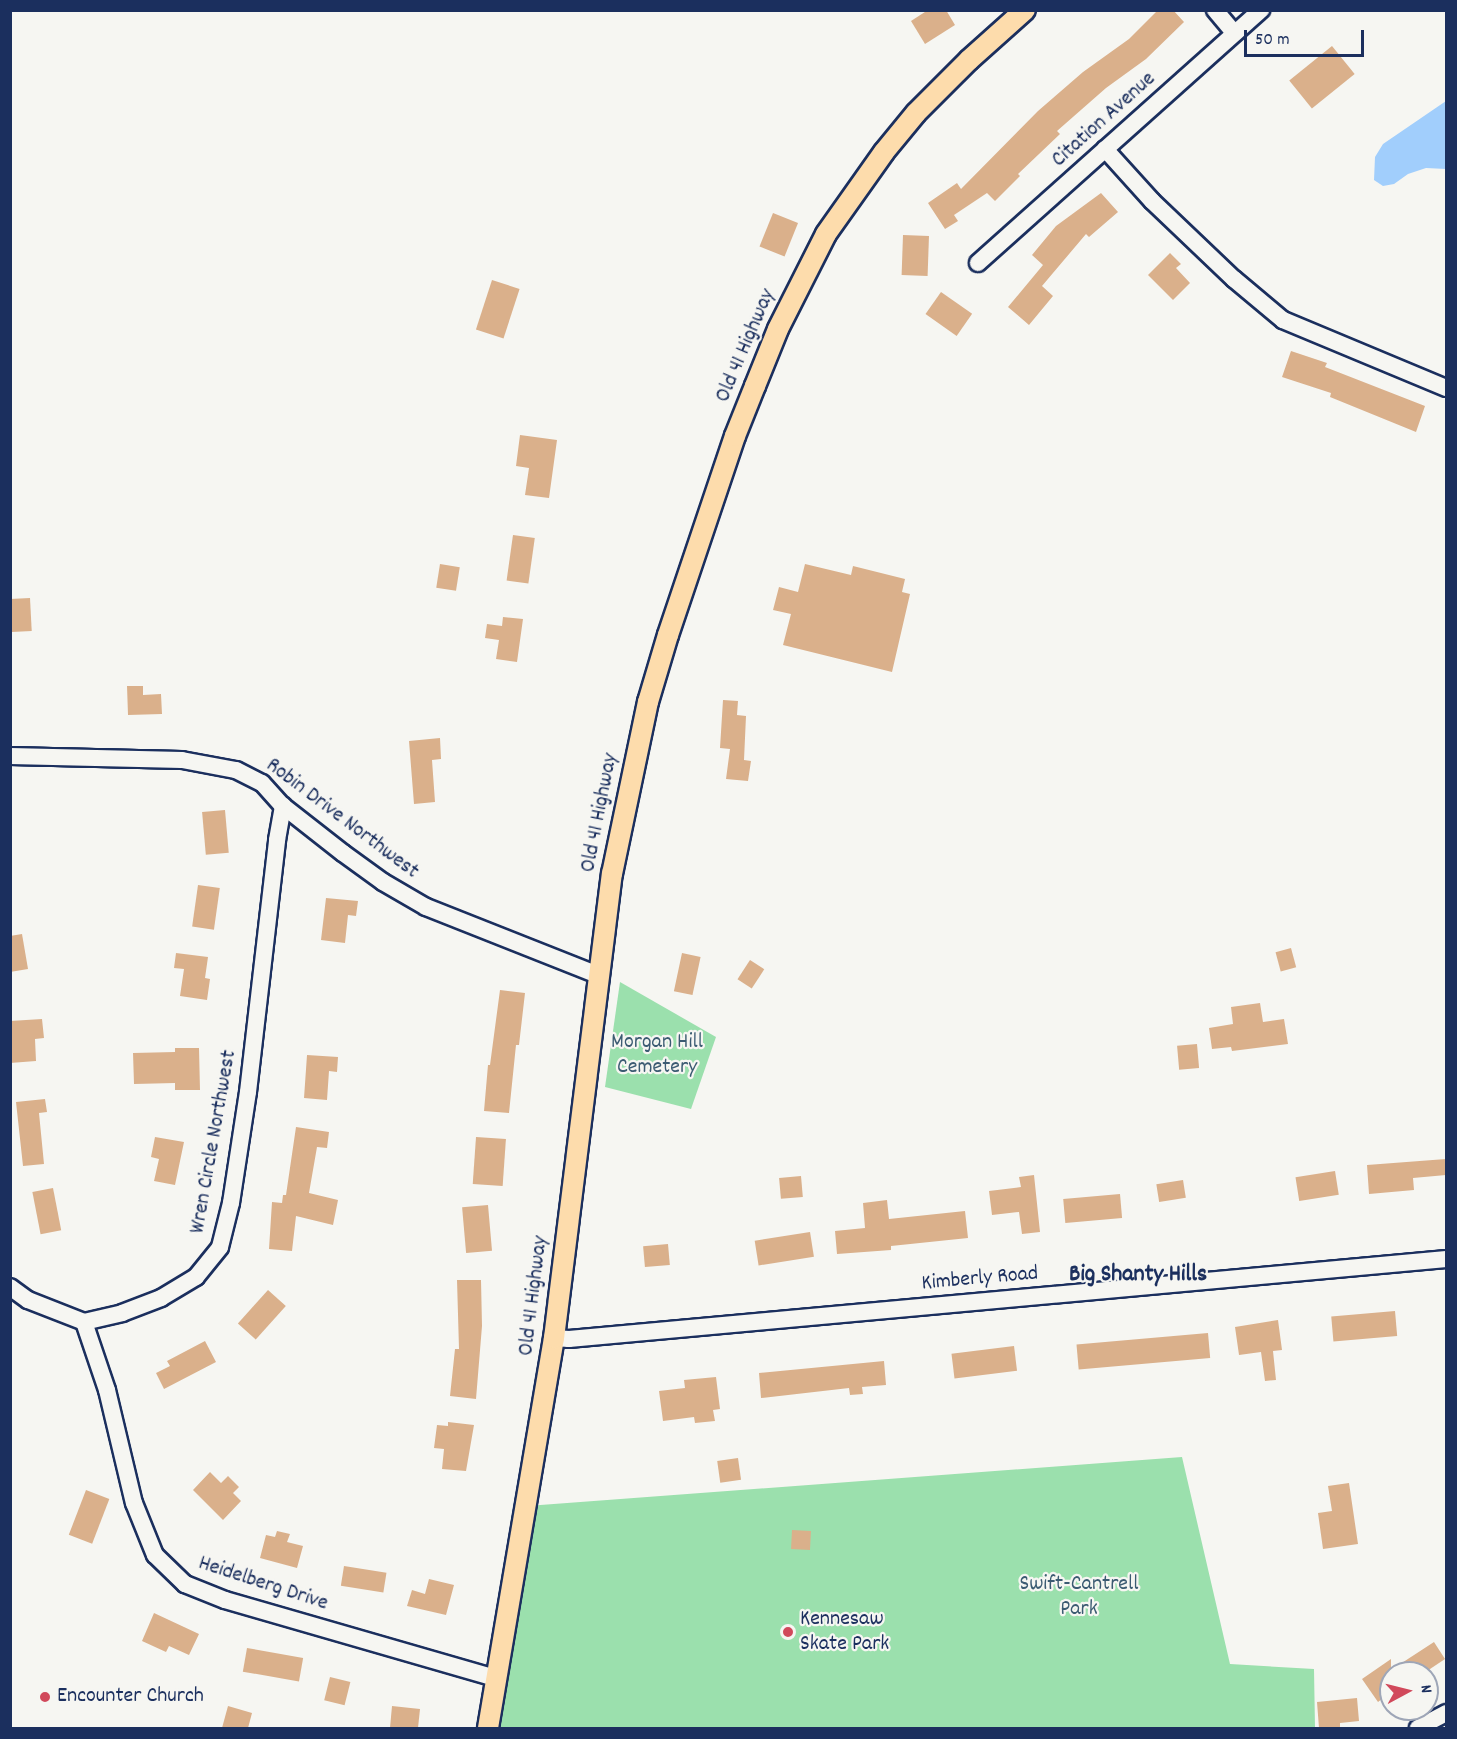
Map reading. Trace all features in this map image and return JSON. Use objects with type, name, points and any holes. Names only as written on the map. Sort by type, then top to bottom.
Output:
[{"type":"main road","name":"Old 41 Highway","points":[[488,1728],[554,1338],[598,975],[614,863],[648,702],[735,436],[778,329],[826,234],[884,152],[916,113],[1024,10]]},
{"type":"street","points":[[1215,10],[1234,33]]},
{"type":"street","name":"Citation Avenue","points":[[978,263],[1261,10]]},
{"type":"street","points":[[1105,149],[1152,201],[1234,279],[1283,321],[1446,388]]},
{"type":"street","name":"Robin Drive Northwest","points":[[10,756],[182,760],[236,770],[262,783],[283,806],[383,882],[426,907],[598,975]]},
{"type":"street","name":"Wren Circle Northwest","points":[[84,1322],[122,1313],[161,1298],[196,1277],[220,1247],[231,1203],[248,1092],[277,840],[283,806]]},
{"type":"street","name":"Kimberly Road","points":[[554,1338],[569,1339],[1446,1259]]},
{"type":"street","points":[[10,1287],[28,1300],[84,1322]]},
{"type":"street","name":"Heidelberg Drive","points":[[84,1322],[107,1390],[134,1503],[155,1555],[185,1584],[225,1600],[498,1679]]},
{"type":"street","points":[[1418,1728],[1446,1713]]},
{"type":"green space","name":"Morgan Hill Cemetery","points":[[620,982],[716,1037],[691,1109],[605,1087]]},
{"type":"green space","name":"Swift-Cantrell Park","points":[[1182,1457],[1230,1664],[1314,1669],[1315,1728],[488,1728],[527,1506]]},
{"type":"water","points":[[1446,101],[1446,169],[1426,168],[1408,174],[1394,184],[1383,186],[1374,180],[1375,157],[1383,144]]},
{"type":"building","points":[[928,10],[946,10],[955,25],[925,44],[911,21]]},
{"type":"building","points":[[1158,10],[1173,10],[1184,22],[1146,59],[1106,88],[1057,131],[1060,134],[1018,174],[1020,176],[995,201],[987,193],[954,215],[958,221],[945,229],[928,203],[957,183],[961,189],[1038,111],[1083,72],[1129,39]]},
{"type":"building","points":[[1332,46],[1355,74],[1312,109],[1289,81]]},
{"type":"building","points":[[1101,193],[1118,212],[1089,237],[1086,234],[1042,286],[1053,296],[1029,325],[1008,307],[1043,265],[1032,255],[1056,226]]},
{"type":"building","points":[[773,213],[798,223],[785,256],[760,246]]},
{"type":"building","points":[[903,235],[929,236],[928,276],[902,275]]},
{"type":"building","points":[[1170,253],[1181,264],[1176,268],[1190,283],[1173,300],[1148,275]]},
{"type":"building","points":[[492,280],[520,289],[504,338],[476,329]]},
{"type":"building","points":[[941,292],[972,314],[957,336],[926,314]]},
{"type":"building","points":[[1291,351],[1327,363],[1325,367],[1425,406],[1416,432],[1330,397],[1331,393],[1282,377]]},
{"type":"building","points":[[520,435],[557,440],[549,498],[525,495],[529,468],[516,466]]},
{"type":"building","points":[[513,535],[535,538],[528,584],[507,581]]},
{"type":"building","points":[[440,564],[460,567],[456,591],[436,588]]},
{"type":"building","points":[[805,564],[851,575],[853,566],[905,579],[902,592],[910,594],[892,672],[783,645],[791,614],[773,610],[779,587],[798,592]]},
{"type":"building","points":[[30,598],[32,631],[12,632],[10,599]]},
{"type":"building","points":[[503,617],[523,619],[517,662],[496,659],[499,640],[485,638],[487,624],[502,626]]},
{"type":"building","points":[[127,686],[143,686],[143,695],[161,694],[162,714],[128,715]]},
{"type":"building","points":[[723,700],[738,701],[737,715],[746,716],[744,760],[751,761],[748,781],[726,779],[730,749],[720,748]]},
{"type":"building","points":[[440,738],[441,759],[432,760],[435,802],[414,804],[409,741]]},
{"type":"building","points":[[225,810],[229,853],[206,855],[202,812]]},
{"type":"building","points":[[198,885],[220,888],[214,930],[192,927]]},
{"type":"building","points":[[326,898],[358,901],[356,916],[348,915],[345,943],[321,940]]},
{"type":"building","points":[[22,934],[28,969],[10,972],[10,936]]},
{"type":"building","points":[[1291,948],[1296,967],[1281,971],[1276,952]]},
{"type":"building","points":[[176,953],[208,957],[205,978],[210,979],[207,1000],[180,996],[184,969],[174,968]]},
{"type":"building","points":[[682,953],[701,957],[692,995],[674,991]]},
{"type":"building","points":[[750,960],[764,969],[752,989],[737,979]]},
{"type":"building","points":[[500,990],[525,993],[519,1045],[516,1045],[509,1113],[484,1111],[488,1065],[490,1065]]},
{"type":"building","points":[[1260,1003],[1263,1022],[1284,1019],[1288,1044],[1232,1051],[1231,1047],[1212,1049],[1209,1028],[1233,1024],[1231,1007]]},
{"type":"building","points":[[42,1019],[44,1038],[35,1039],[36,1061],[10,1063],[10,1021]]},
{"type":"building","points":[[1197,1044],[1199,1068],[1179,1070],[1177,1046]]},
{"type":"building","points":[[175,1048],[199,1048],[200,1090],[175,1090],[175,1083],[134,1084],[133,1053],[175,1052]]},
{"type":"building","points":[[307,1055],[338,1057],[337,1072],[329,1071],[327,1100],[304,1098]]},
{"type":"building","points":[[45,1099],[47,1112],[39,1113],[44,1164],[23,1166],[16,1102]]},
{"type":"building","points":[[296,1127],[329,1132],[327,1148],[317,1147],[309,1193],[338,1200],[333,1225],[296,1216],[292,1251],[269,1249],[272,1202],[282,1203],[283,1195],[286,1195]]},
{"type":"building","points":[[155,1137],[184,1142],[175,1185],[154,1181],[159,1159],[151,1157]]},
{"type":"building","points":[[476,1137],[506,1139],[503,1186],[473,1184]]},
{"type":"building","points":[[1446,1159],[1446,1175],[1413,1178],[1414,1190],[1369,1194],[1367,1165]]},
{"type":"building","points":[[1335,1171],[1339,1195],[1299,1201],[1295,1177]]},
{"type":"building","points":[[1034,1175],[1040,1232],[1022,1234],[1019,1212],[992,1215],[989,1191],[1021,1187],[1019,1177]]},
{"type":"building","points":[[801,1176],[803,1197],[781,1199],[779,1178]]},
{"type":"building","points":[[1183,1180],[1186,1198],[1159,1202],[1156,1184]]},
{"type":"building","points":[[53,1188],[61,1230],[41,1234],[32,1192]]},
{"type":"building","points":[[1120,1194],[1122,1218],[1065,1223],[1063,1199]]},
{"type":"building","points":[[887,1200],[889,1219],[965,1211],[968,1238],[891,1246],[891,1250],[837,1254],[835,1231],[865,1228],[863,1203]]},
{"type":"building","points":[[488,1205],[492,1251],[466,1253],[462,1207]]},
{"type":"building","points":[[810,1232],[814,1257],[759,1265],[755,1241]]},
{"type":"building","points":[[668,1244],[670,1265],[645,1267],[643,1246]]},
{"type":"building","points":[[457,1280],[481,1280],[482,1326],[476,1399],[450,1396],[455,1349],[459,1349]]},
{"type":"building","points":[[268,1290],[286,1306],[256,1340],[238,1323]]},
{"type":"building","points":[[1395,1311],[1397,1336],[1333,1341],[1331,1317]]},
{"type":"building","points":[[1278,1320],[1282,1350],[1273,1351],[1276,1380],[1265,1381],[1261,1352],[1239,1355],[1235,1327]]},
{"type":"building","points":[[1208,1333],[1210,1358],[1079,1369],[1077,1345]]},
{"type":"building","points":[[205,1341],[216,1362],[164,1389],[156,1373],[170,1366],[167,1361]]},
{"type":"building","points":[[1014,1346],[1017,1371],[955,1378],[951,1354]]},
{"type":"building","points":[[884,1361],[886,1385],[862,1387],[863,1394],[850,1395],[849,1388],[761,1398],[759,1373]]},
{"type":"building","points":[[716,1377],[720,1409],[713,1410],[715,1421],[695,1423],[694,1417],[663,1421],[659,1391],[685,1388],[684,1380]]},
{"type":"building","points":[[448,1422],[474,1425],[466,1471],[442,1469],[444,1449],[434,1448],[437,1425],[448,1426]]},
{"type":"building","points":[[738,1458],[741,1480],[720,1483],[717,1461]]},
{"type":"building","points":[[210,1472],[221,1483],[228,1476],[239,1487],[233,1493],[241,1501],[223,1520],[193,1490]]},
{"type":"building","points":[[1349,1483],[1358,1544],[1323,1549],[1318,1513],[1332,1511],[1328,1486]]},
{"type":"building","points":[[86,1490],[109,1499],[92,1544],[69,1535]]},
{"type":"building","points":[[792,1530],[811,1531],[810,1550],[791,1549]]},
{"type":"building","points":[[277,1531],[290,1534],[287,1542],[303,1546],[297,1568],[260,1558],[266,1535],[275,1537]]},
{"type":"building","points":[[344,1566],[386,1573],[383,1592],[341,1586]]},
{"type":"building","points":[[429,1579],[454,1585],[446,1615],[407,1606],[412,1590],[425,1594]]},
{"type":"building","points":[[154,1613],[199,1634],[189,1655],[169,1646],[166,1652],[142,1641]]},
{"type":"building","points":[[1434,1642],[1445,1659],[1439,1663],[1439,1661],[1405,1661]]},
{"type":"building","points":[[247,1648],[303,1658],[299,1682],[243,1672]]},
{"type":"building","points":[[1379,1667],[1378,1702],[1362,1679]]},
{"type":"building","points":[[330,1677],[350,1682],[345,1705],[324,1700]]},
{"type":"building","points":[[1357,1698],[1359,1721],[1340,1723],[1340,1728],[1319,1728],[1317,1702]]},
{"type":"building","points":[[228,1706],[252,1713],[248,1728],[222,1728]]},
{"type":"building","points":[[392,1706],[420,1709],[418,1728],[390,1728]]},
{"type":"place","name":"Kennesaw Skate Park","points":[[788,1632]]},
{"type":"place","name":"Encounter Church","points":[[45,1697]]},
{"type":"district","name":"Big Shanty Hills","points":[[1138,1276]]}]
